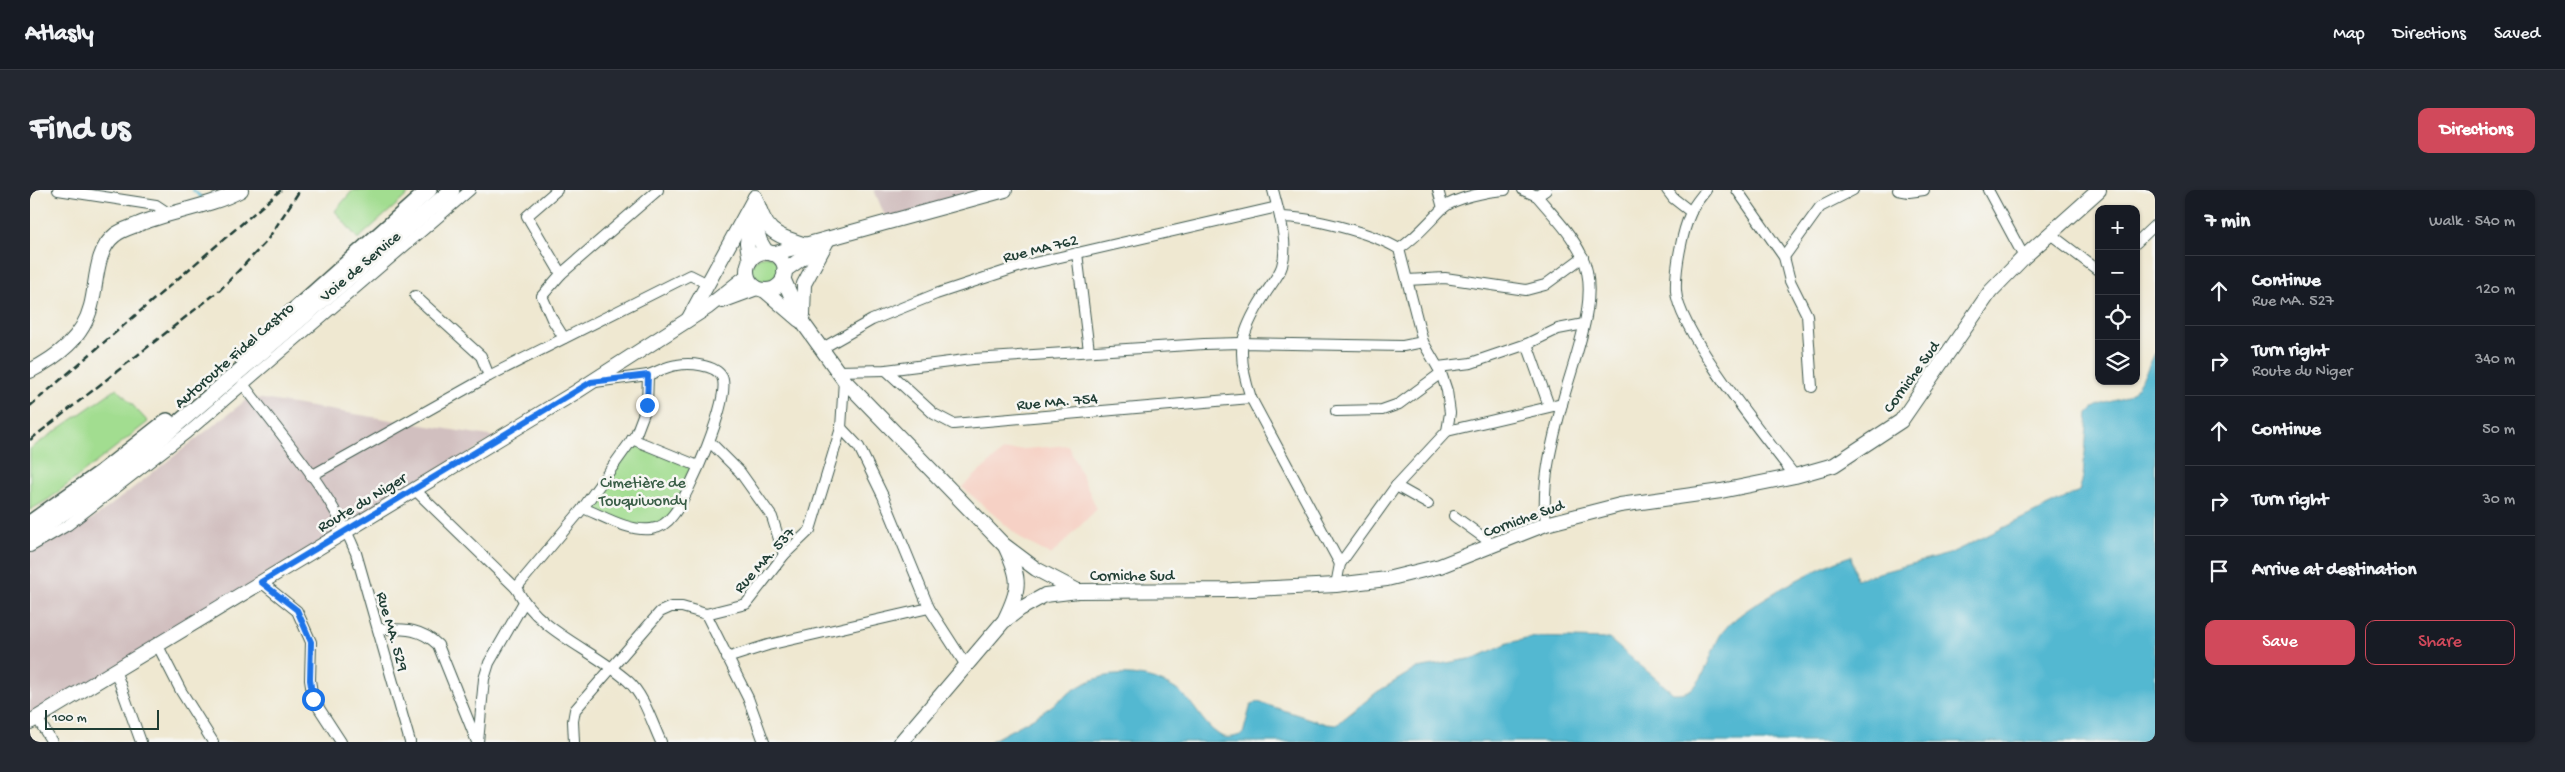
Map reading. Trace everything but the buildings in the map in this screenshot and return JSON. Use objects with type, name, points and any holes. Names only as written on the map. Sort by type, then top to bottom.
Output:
[{"type":"highway","name":"Autoroute Fidel Castro","points":[[30,522],[102,472],[172,417],[429,190]]},
{"type":"highway","name":"Autoroute Fidel Castro","points":[[30,535],[107,484],[452,190]]},
{"type":"main road","points":[[750,261],[760,254],[827,241],[1005,190]]},
{"type":"main road","name":"Corniche Sud","points":[[901,742],[1003,622],[1020,608],[1045,595],[1078,591],[1167,592],[1367,583],[1440,566],[1546,524],[1620,505],[1721,491],[1795,476],[1834,465],[1902,421],[1990,292],[2049,233],[2100,190]]},
{"type":"main road","points":[[30,371],[52,360],[70,344],[82,327],[91,308],[102,255],[115,234],[168,213],[234,192]]},
{"type":"main road","points":[[756,194],[764,222],[771,231],[806,245]]},
{"type":"main road","points":[[756,194],[746,244],[750,261],[747,276],[760,289],[804,323]]},
{"type":"main road","points":[[689,318],[756,194]]},
{"type":"main road","points":[[752,212],[760,241],[770,253],[781,261],[784,275],[804,323],[841,375],[1004,545],[1036,569],[1078,591]]},
{"type":"main road","points":[[760,289],[776,287],[784,275],[827,241]]},
{"type":"main road","points":[[804,323],[804,284],[827,241]]},
{"type":"main road","name":"Route du Niger","points":[[34,720],[591,382],[708,307],[747,276]]},
{"type":"main road","name":"Route du Niger","points":[[708,307],[760,289]]},
{"type":"main road","points":[[1003,622],[1017,589],[1016,571],[1004,545]]},
{"type":"street","points":[[58,190],[156,205],[168,213]]},
{"type":"street","name":"Voie de Service","points":[[30,547],[68,526],[187,433],[470,190]]},
{"type":"street","points":[[557,190],[527,216],[561,274]]},
{"type":"street","points":[[564,338],[552,319],[542,296],[561,274],[658,190]]},
{"type":"street","points":[[1273,190],[1284,242],[1281,268],[1251,316],[1241,343],[1246,382],[1251,398],[1340,564]]},
{"type":"street","points":[[1438,190],[1443,208]]},
{"type":"street","points":[[1336,585],[1340,564],[1396,486],[1447,431],[1450,413],[1447,391],[1439,370],[1423,342],[1399,249],[1416,238],[1443,208],[1469,197],[1505,190]]},
{"type":"street","points":[[1523,190],[1541,193],[1583,257],[1588,276],[1584,324],[1546,472],[1544,504],[1546,524]]},
{"type":"street","points":[[1667,190],[1673,198],[1691,212]]},
{"type":"street","points":[[1706,190],[1691,212],[1680,253],[1676,291],[1681,311],[1745,411],[1795,476]]},
{"type":"street","points":[[1737,190],[1784,257],[1790,281],[1807,315],[1812,387]]},
{"type":"street","points":[[1784,257],[1820,207],[1853,190]]},
{"type":"street","points":[[1898,190],[1910,192],[1924,190]]},
{"type":"street","points":[[1988,190],[2024,257]]},
{"type":"street","name":"Rue MA 762","points":[[821,349],[872,320],[936,294],[1021,266],[1278,212],[1384,240],[1399,249]]},
{"type":"street","points":[[2140,239],[2155,225]]},
{"type":"street","points":[[2049,233],[2095,268]]},
{"type":"street","points":[[1077,253],[1089,351]]},
{"type":"street","points":[[1407,280],[1445,278],[1526,290],[1545,285],[1583,257]]},
{"type":"street","points":[[311,476],[489,376],[690,275],[708,284]]},
{"type":"street","points":[[415,296],[481,356],[489,376]]},
{"type":"street","points":[[1336,411],[1382,410],[1399,404],[1439,370],[1527,344],[1558,329],[1584,324]]},
{"type":"street","points":[[841,375],[974,359],[1089,351],[1241,343],[1404,346],[1423,342]]},
{"type":"street","points":[[1527,344],[1550,406]]},
{"type":"street","points":[[583,508],[637,529],[652,529],[662,526],[674,514],[710,442],[724,388],[722,377],[714,369],[690,365],[676,365],[648,375],[591,382]]},
{"type":"street","name":"Rue MA. 754","points":[[886,370],[934,414],[953,424],[1251,398]]},
{"type":"street","points":[[516,588],[583,508],[632,439],[647,405],[648,375]]},
{"type":"street","name":"Rue MA. 537","points":[[706,614],[746,604],[784,555],[810,530],[841,428],[841,375]]},
{"type":"street","name":"Rue MA. 529","points":[[243,384],[311,476],[347,530],[356,553],[410,742]]},
{"type":"street","points":[[1447,431],[1562,404]]},
{"type":"street","points":[[841,428],[860,447],[883,496],[929,608],[966,667]]},
{"type":"street","points":[[632,439],[698,466]]},
{"type":"street","points":[[710,442],[740,472],[772,517],[784,555]]},
{"type":"street","points":[[1396,486],[1428,504]]},
{"type":"street","points":[[414,489],[516,588],[537,618],[629,682],[661,742]]},
{"type":"street","points":[[1454,516],[1494,545]]},
{"type":"street","points":[[261,582],[297,610],[311,642],[310,680],[313,699],[341,742]]},
{"type":"street","points":[[478,742],[484,679],[489,663],[524,602]]},
{"type":"street","points":[[574,742],[573,721],[575,710],[612,670],[660,612],[672,607],[682,607],[706,614],[748,698],[764,742]]},
{"type":"street","points":[[727,658],[768,645],[929,608]]},
{"type":"street","points":[[378,630],[410,629],[429,635],[438,645],[478,742]]},
{"type":"street","points":[[158,644],[181,691],[213,742]]},
{"type":"street","points":[[116,670],[141,742]]},
{"type":"street","points":[[34,720],[52,742]]},
{"type":"shaded area","points":[[874,190],[1005,190],[888,223]]},
{"type":"shaded area","points":[[250,397],[496,437],[30,721],[30,551],[97,516]]},
{"type":"shaded area","points":[[1068,445],[1097,509],[1051,555],[1023,540],[962,487],[1003,451]]},
{"type":"green space","points":[[353,190],[413,190],[358,239],[335,211]]},
{"type":"green space","points":[[766,256],[778,260],[782,272],[778,284],[766,288],[754,284],[750,272],[754,260]]},
{"type":"green space","points":[[117,388],[148,422],[49,499],[30,510],[30,449]]},
{"type":"green space","name":"Cimetière de Touquiwondy","points":[[634,441],[694,467],[672,514],[662,525],[636,527],[587,507]]},
{"type":"water","points":[[2155,353],[2155,742],[989,742],[1037,716],[1085,683],[1112,675],[1133,675],[1165,683],[1187,698],[1203,720],[1224,737],[1243,734],[1251,704],[1258,702],[1326,724],[1336,725],[1377,692],[1417,668],[1475,658],[1508,643],[1535,637],[1609,639],[1673,693],[1686,692],[1700,680],[1725,629],[1748,609],[1784,587],[1838,560],[1851,556],[1856,579],[1949,554],[2079,491],[2083,478],[2088,413],[2096,406],[2127,396],[2137,385],[2140,385]]},
{"type":"waterway","points":[[193,190],[202,198]]},
{"type":"railway","points":[[30,406],[281,190]]},
{"type":"railway","points":[[30,440],[220,290],[266,242],[300,190]]},
{"type":"route","points":[[313,699],[310,680],[311,642],[297,610],[261,582],[591,382],[648,375],[647,405]]}]
